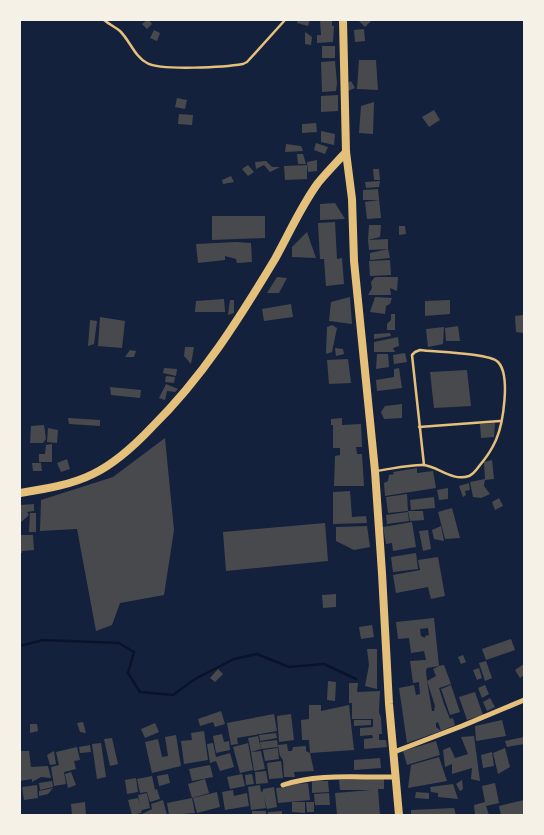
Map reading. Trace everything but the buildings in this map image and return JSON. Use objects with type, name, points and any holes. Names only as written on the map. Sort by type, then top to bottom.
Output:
[{"type":"main road","points":[[343,20],[346,152],[352,199],[354,261],[375,471],[389,704],[399,815]]},
{"type":"main road","points":[[20,493],[65,484],[94,474],[117,459],[169,411],[197,378],[228,335],[318,183],[346,152]]},
{"type":"street","points":[[394,752],[524,700]]},
{"type":"street","points":[[283,785],[300,780],[331,777],[396,777]]},
{"type":"lane","points":[[104,20],[120,32],[142,60],[148,64],[184,68],[243,64],[247,62],[285,20]]},
{"type":"lane","points":[[375,471],[424,465],[450,475],[464,477],[472,475],[490,452],[497,438],[501,421],[506,382],[504,371],[495,359],[466,354],[420,350],[414,352],[411,358],[424,465]]},
{"type":"lane","points":[[419,427],[501,421]]},
{"type":"waterway","points":[[20,646],[43,640],[119,643],[134,652],[128,673],[140,692],[173,695],[195,679],[234,659],[257,654],[289,667],[324,664],[356,679]]}]
